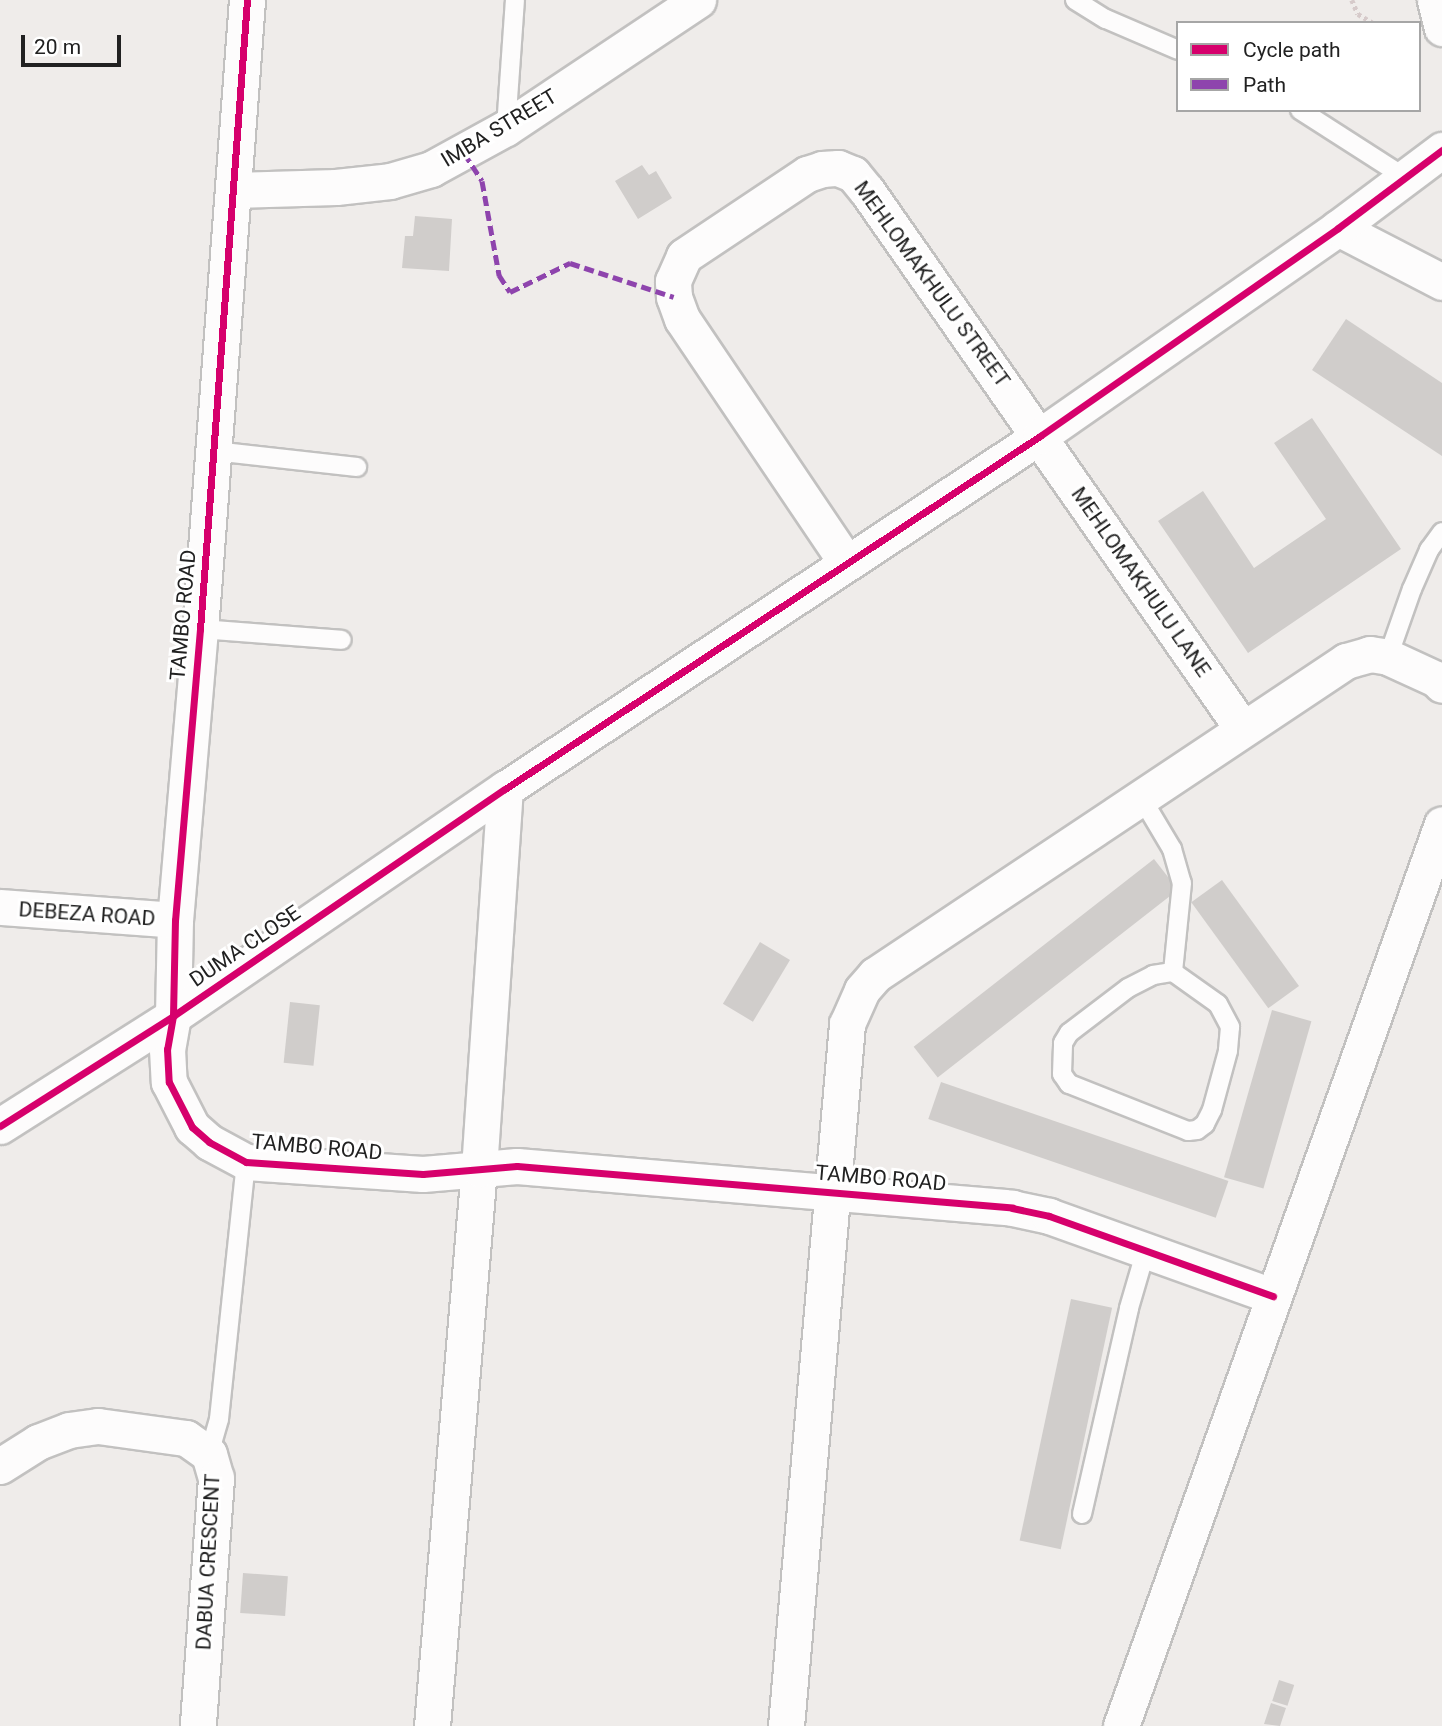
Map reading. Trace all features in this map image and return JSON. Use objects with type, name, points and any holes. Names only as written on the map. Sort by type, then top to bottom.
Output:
[{"type":"street","name":"TAMBO ROAD","points":[[247,0],[214,451],[175,920],[173,1016],[167,1049],[169,1082],[179,1107],[192,1127],[209,1142],[246,1162],[423,1174],[517,1166],[1012,1208],[1049,1216],[1273,1296]]},
{"type":"street","name":"IMBA STREET","points":[[234,190],[336,187],[390,181],[430,169],[506,128],[698,0]]},
{"type":"street","points":[[1435,0],[1442,28]]},
{"type":"street","name":"DUMA CLOSE","points":[[0,1126],[173,1016],[505,789],[1040,436],[1338,228],[1403,176],[1442,150]]},
{"type":"street","name":"MEHLOMAKHULU STREET","points":[[846,562],[682,319],[674,297],[673,281],[684,256],[807,174],[838,168],[853,174],[1040,436]]},
{"type":"street","points":[[1338,228],[1442,282]]},
{"type":"street","name":"MEHLOMAKHULU LANE","points":[[1040,436],[1242,728]]},
{"type":"street","points":[[786,1726],[847,1024],[862,990],[875,975],[1346,661],[1370,654],[1388,657],[1436,679],[1442,685]]},
{"type":"street","points":[[432,1726],[479,1169],[505,789]]},
{"type":"street","points":[[1121,1726],[1442,824]]},
{"type":"street","name":"DEBEZA ROAD","points":[[0,908],[175,920]]},
{"type":"street","name":"DABUA CRESCENT","points":[[0,1466],[38,1442],[69,1430],[98,1426],[186,1438],[209,1454],[216,1478],[198,1726]]},
{"type":"lane","points":[[506,128],[515,0]]},
{"type":"lane","points":[[1075,0],[1106,19],[1176,49]]},
{"type":"lane","points":[[1303,112],[1403,176]]},
{"type":"lane","points":[[214,451],[357,467]]},
{"type":"lane","points":[[1388,657],[1416,579],[1429,550],[1442,532]]},
{"type":"lane","name":"TAMBO ROAD","points":[[200,629],[342,640]]},
{"type":"lane","points":[[1141,797],[1172,849],[1182,883],[1172,972]]},
{"type":"lane","points":[[1172,972],[1218,1004],[1230,1027],[1228,1051],[1212,1110],[1205,1124],[1197,1130],[1188,1130],[1069,1084],[1062,1074],[1063,1043],[1069,1033],[1128,988],[1153,975],[1172,972]]},
{"type":"lane","points":[[209,1454],[219,1419],[246,1162]]},
{"type":"lane","points":[[1082,1514],[1129,1308],[1146,1250]]},
{"type":"path","points":[[1352,0],[1358,14],[1370,21]]},
{"type":"building","points":[[642,165],[649,175],[656,171],[672,198],[638,219],[615,181]]},
{"type":"building","points":[[415,216],[452,219],[449,271],[402,268],[405,236],[413,236]]},
{"type":"building","points":[[1346,319],[1442,383],[1442,456],[1312,370]]},
{"type":"building","points":[[1312,418],[1401,549],[1248,653],[1158,521],[1203,491],[1254,568],[1326,519],[1274,443]]},
{"type":"building","points":[[1154,859],[1178,890],[938,1078],[914,1047]]},
{"type":"building","points":[[1222,880],[1299,986],[1268,1008],[1191,902]]},
{"type":"building","points":[[760,942],[790,960],[753,1022],[723,1004]]},
{"type":"building","points":[[290,1002],[320,1005],[313,1066],[284,1063]]},
{"type":"building","points":[[1272,1010],[1311,1021],[1263,1189],[1224,1177]]},
{"type":"building","points":[[941,1082],[1228,1181],[1216,1218],[928,1119]]},
{"type":"building","points":[[1071,1299],[1112,1308],[1061,1549],[1020,1541]]},
{"type":"building","points":[[243,1573],[288,1576],[285,1616],[240,1613]]},
{"type":"building","points":[[1279,1680],[1294,1685],[1287,1706],[1272,1701]]},
{"type":"building","points":[[1271,1703],[1286,1708],[1280,1726],[1264,1724]]},
{"type":"marked path","points":[[464,153],[482,181],[499,275],[510,292],[570,263],[674,297]]},
{"type":"cycle path","points":[[247,0],[200,629],[175,920],[173,1016],[167,1049],[169,1082],[192,1127],[209,1142],[246,1162],[423,1174],[517,1166],[1012,1208],[1049,1216],[1273,1296]]},
{"type":"cycle path","points":[[0,1126],[173,1016],[505,789],[1040,436],[1338,228],[1442,150]]}]
